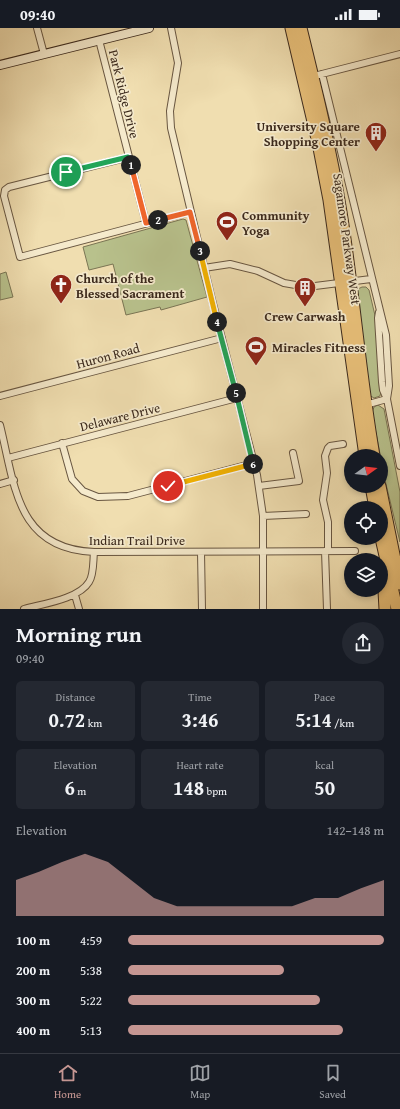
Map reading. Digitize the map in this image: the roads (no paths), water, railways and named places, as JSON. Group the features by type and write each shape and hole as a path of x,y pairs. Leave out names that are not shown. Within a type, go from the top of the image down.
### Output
{"highway":[{"name":"Sagamore Parkway West","path":"291,28 318,144 345,283 373,449"},
{"name":"Sagamore Parkway West","path":"301,28 318,75 339,205 345,283 364,449"},
{"path":"388,542 400,549"},
{"path":"385,545 385,609"},
{"path":"386,545 397,609"},
{"path":"387,545 400,584"}],"street":[{"path":"37,28 44,54"},
{"path":"99,40 108,34 131,28"},
{"path":"0,66 149,28"},
{"path":"171,28 178,63 170,111 171,128 190,212 259,486 263,516 263,609"},
{"name":"Park Ridge Drive","path":"99,40 146,223"},
{"path":"400,54 318,75 354,203 379,312 378,318 383,390 387,399 400,466"},
{"path":"128,157 9,187 5,190 4,196 20,257 190,212"},
{"path":"339,205 354,203"},
{"path":"204,268 230,264 258,272 284,283 314,287 371,279"},
{"name":"Huron Road","path":"0,396 222,338"},
{"name":"Delaware Drive","path":"8,458 237,398"},
{"path":"365,405 387,399"},
{"name":"Indian Trail Drive","path":"0,425 22,510 37,532 49,540 69,549 94,552 355,551"},
{"path":"62,443 72,479 83,491 98,497 128,496 254,463"},
{"path":"327,609 326,551 328,522 323,500 327,473 325,456 328,448 342,444"},
{"path":"259,486 299,481 293,453"},
{"path":"0,484 14,480"},
{"path":"263,516 306,514"},
{"path":"24,609 75,595 89,583 94,552"},
{"path":"201,552 202,609"},
{"path":"75,595 79,609"}],"place":[{"name":"University Square Shopping Center","path":"376,152"},
{"name":"Community Yoga","path":"227,242"},
{"name":"Church of the Blessed Sacrament","path":"61,304"},
{"name":"Crew Carwash","path":"305,308"},
{"name":"Miracles Fitness","path":"256,366"}]}
